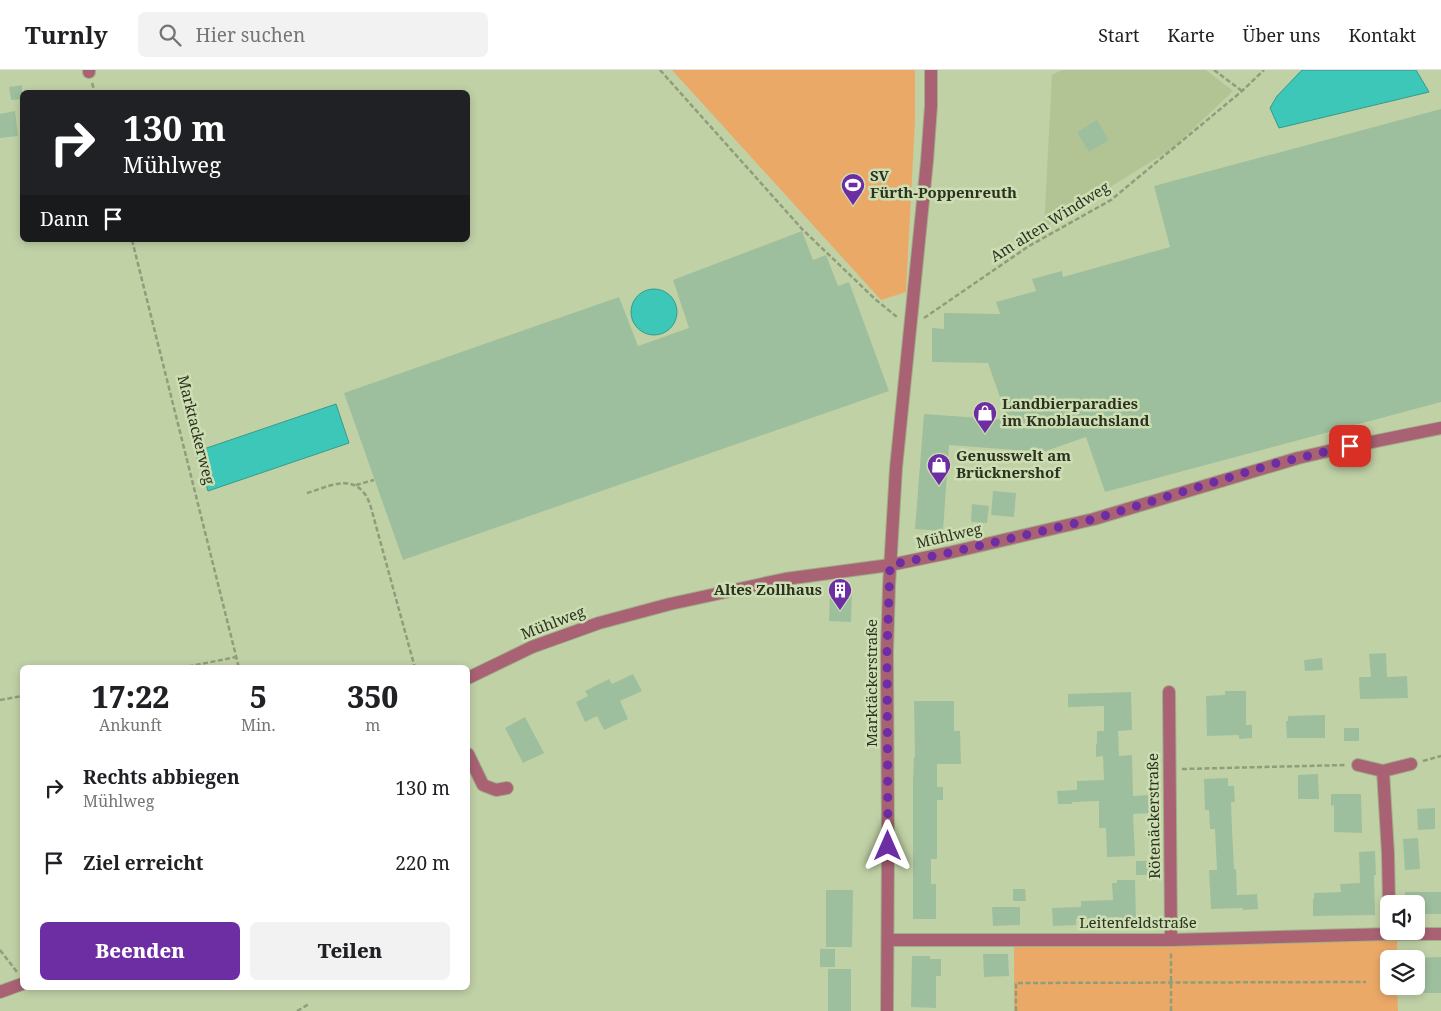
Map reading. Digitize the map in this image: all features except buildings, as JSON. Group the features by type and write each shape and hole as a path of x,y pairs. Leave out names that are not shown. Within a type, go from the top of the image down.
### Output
{"street":[{"name":"Marktäckerstraße","path":"887,1011 887,651 890,565 896,468 928,152 931,70"},
{"name":"Mühlweg","path":"470,677 532,648 599,623 644,611 785,579 890,565 948,553 1094,519 1298,458 1441,428"},
{"name":"Rötenäckerstraße","path":"1169,692 1171,940"},
{"path":"470,758 483,785 496,790 507,788"},
{"path":"1358,765 1383,771 1411,764"},
{"path":"1383,771 1389,895"},
{"name":"Leitenfeldstraße","path":"888,940 1171,940 1380,932"},
{"name":"Leitenfeldstraße","path":"1425,933 1441,934"},
{"path":"0,992 20,985"}],"path":[{"path":"660,70 802,229 875,299 910,327"},
{"path":"1214,70 1242,91"},
{"name":"Am alten Windweg","path":"910,327 1029,246 1110,200 1242,91 1264,70"},
{"name":"Marktackerweg","path":"133,242 238,665"},
{"path":"356,485 374,480"},
{"path":"307,493 345,482 356,485 364,492 370,504 414,665"},
{"path":"198,665 236,658"},
{"path":"0,700 20,696"},
{"path":"1411,764 1441,756"},
{"path":"1170,769 1358,765"},
{"path":"1170,1011 1171,940"},
{"path":"0,950 20,976"},
{"path":"1016,1011 1016,983 1366,982"},
{"path":"297,1011 309,1004"}],"shaded area":[{"name":"SV Fürth-Poppenreuth","path":"672,70 915,70 915,120 906,292 881,300"},
{"path":"1062,70 1206,70 1233,91 1173,148 1044,228 1052,75"},
{"path":"1397,940 1397,950 1380,950 1380,995 1397,995 1398,1011 1014,1011 1014,947"}],"water":[{"path":"1302,70 1416,70 1429,92 1279,128 1270,108 1277,96"},
{"path":"654,289 667,293 673,299 677,312 673,325 667,331 654,335 641,331 635,325 631,312 635,299 641,293"},
{"path":"336,404 349,443 208,491 195,452"}],"place":[{"name":"SV Fürth-Poppenreuth","path":"853,206"},
{"name":"Landbierparadies im Knoblauchsland","path":"985,434"},
{"name":"Genusswelt am Brücknershof","path":"939,486"},
{"name":"Altes Zollhaus","path":"840,611"}],"route":[{"path":"888,846 887,651 890,565 1094,519 1273,464 1350,446"}]}
